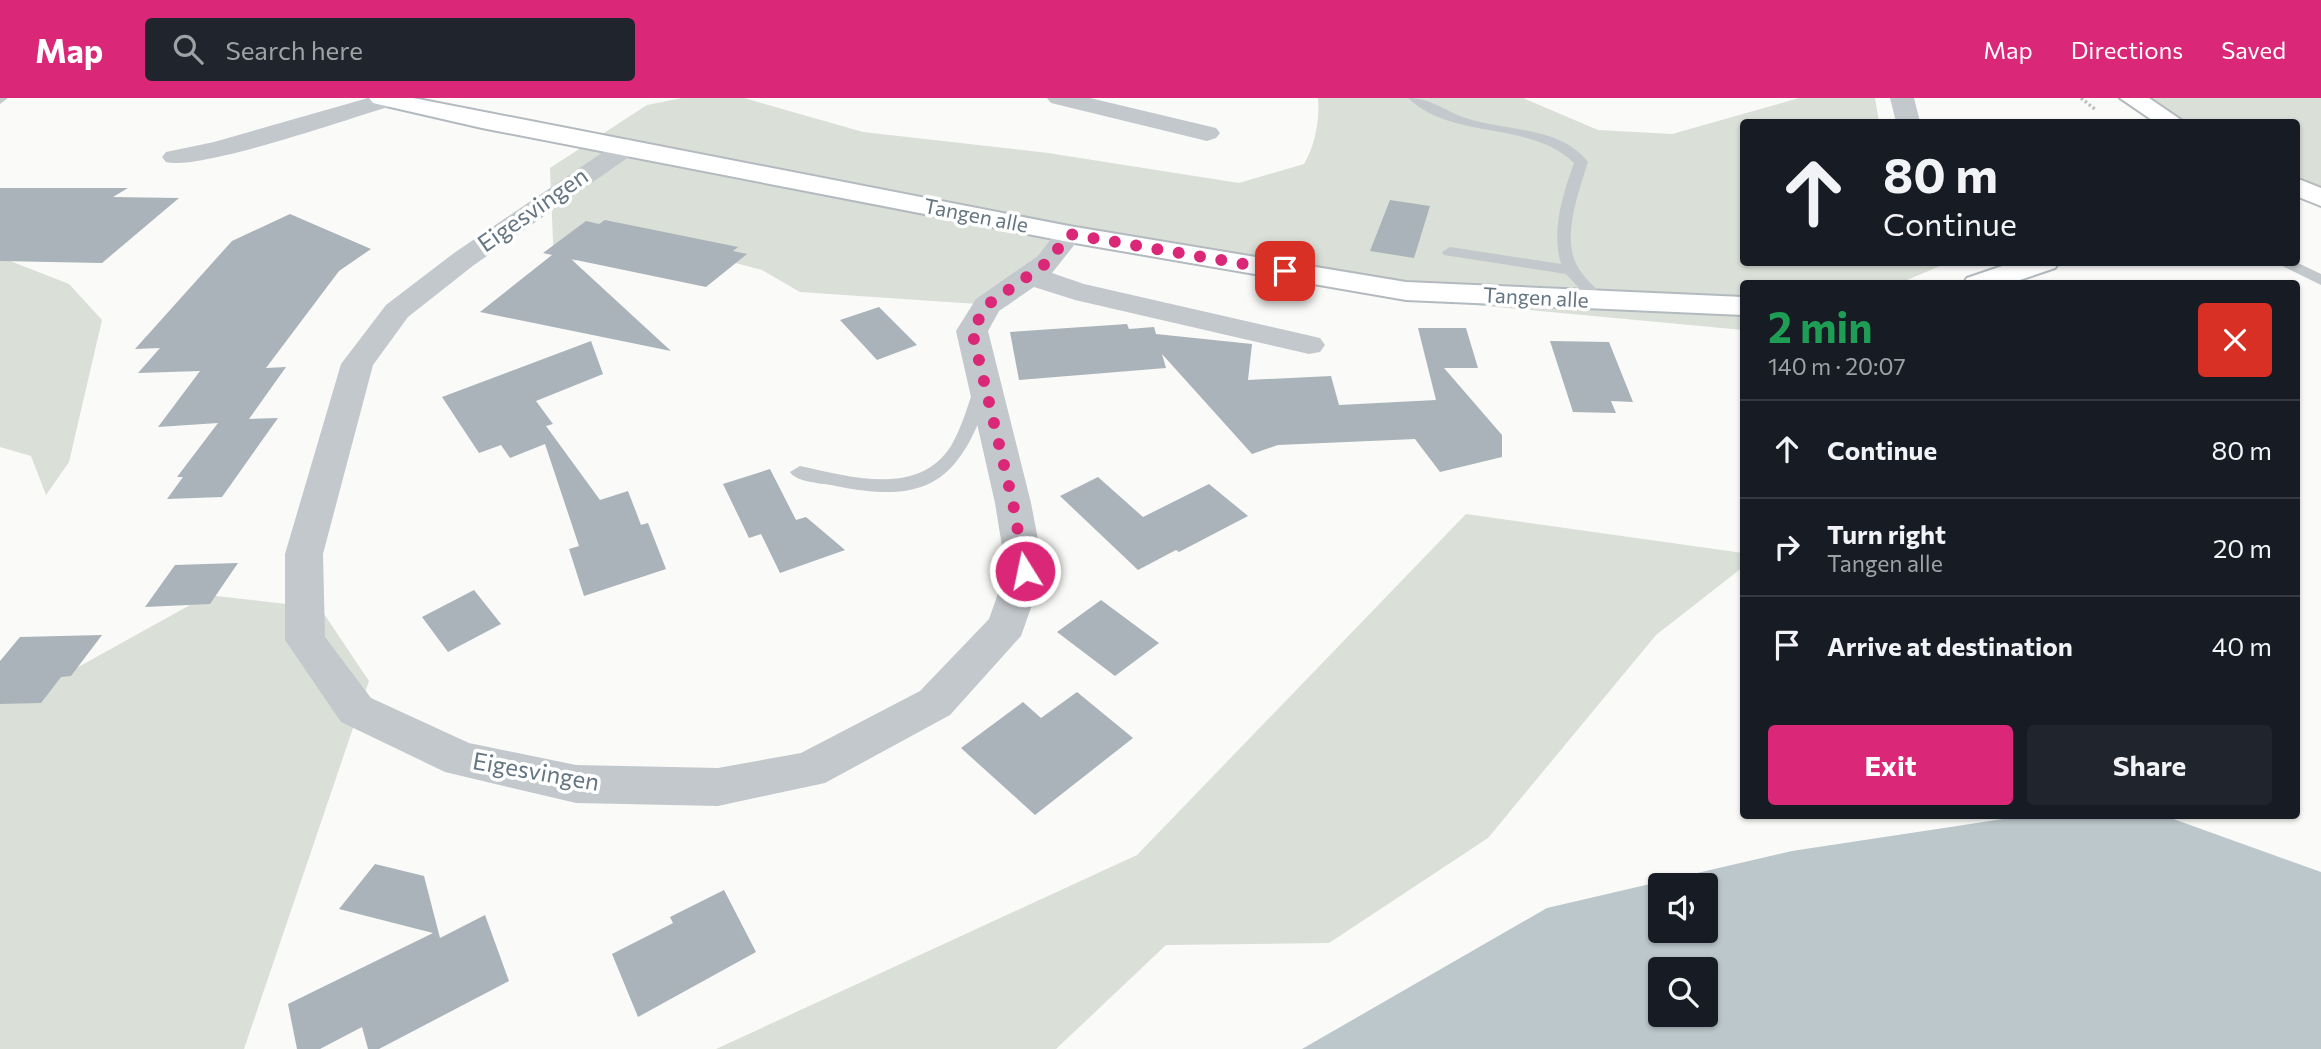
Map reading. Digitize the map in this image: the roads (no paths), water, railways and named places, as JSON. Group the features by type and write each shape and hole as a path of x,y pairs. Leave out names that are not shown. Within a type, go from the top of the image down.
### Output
{"main road":[{"path":"2132,98 2167,119"},
{"name":"Tangen alle","path":"384,99 1069,234 1406,291 1740,306"},
{"path":"2300,188 2321,198"},
{"path":"1989,280 2033,266"}],"street":[{"path":"1059,98 1137,106 1207,133"},
{"path":"1902,98 1907,119"},
{"path":"175,157 230,145 384,99"},
{"name":"Eigesvingen","path":"627,146 464,259 397,310 356,364 304,554 305,640 356,710 461,759 576,784 718,787 809,770 935,703 1007,626 1025,571 1013,503 972,331 987,305 1048,262 1069,234"},
{"path":"1031,276 1075,291 1309,345"}],"lane":[{"name":"Tangen alle","path":"1415,98 1461,121 1548,142 1576,155 1581,162 1568,210 1564,255 1571,270"},
{"path":"1450,252 1571,270 1600,301"},
{"path":"2291,266 2321,280"},
{"path":"800,472 880,488 912,484 937,470 955,454 984,385"}]}
